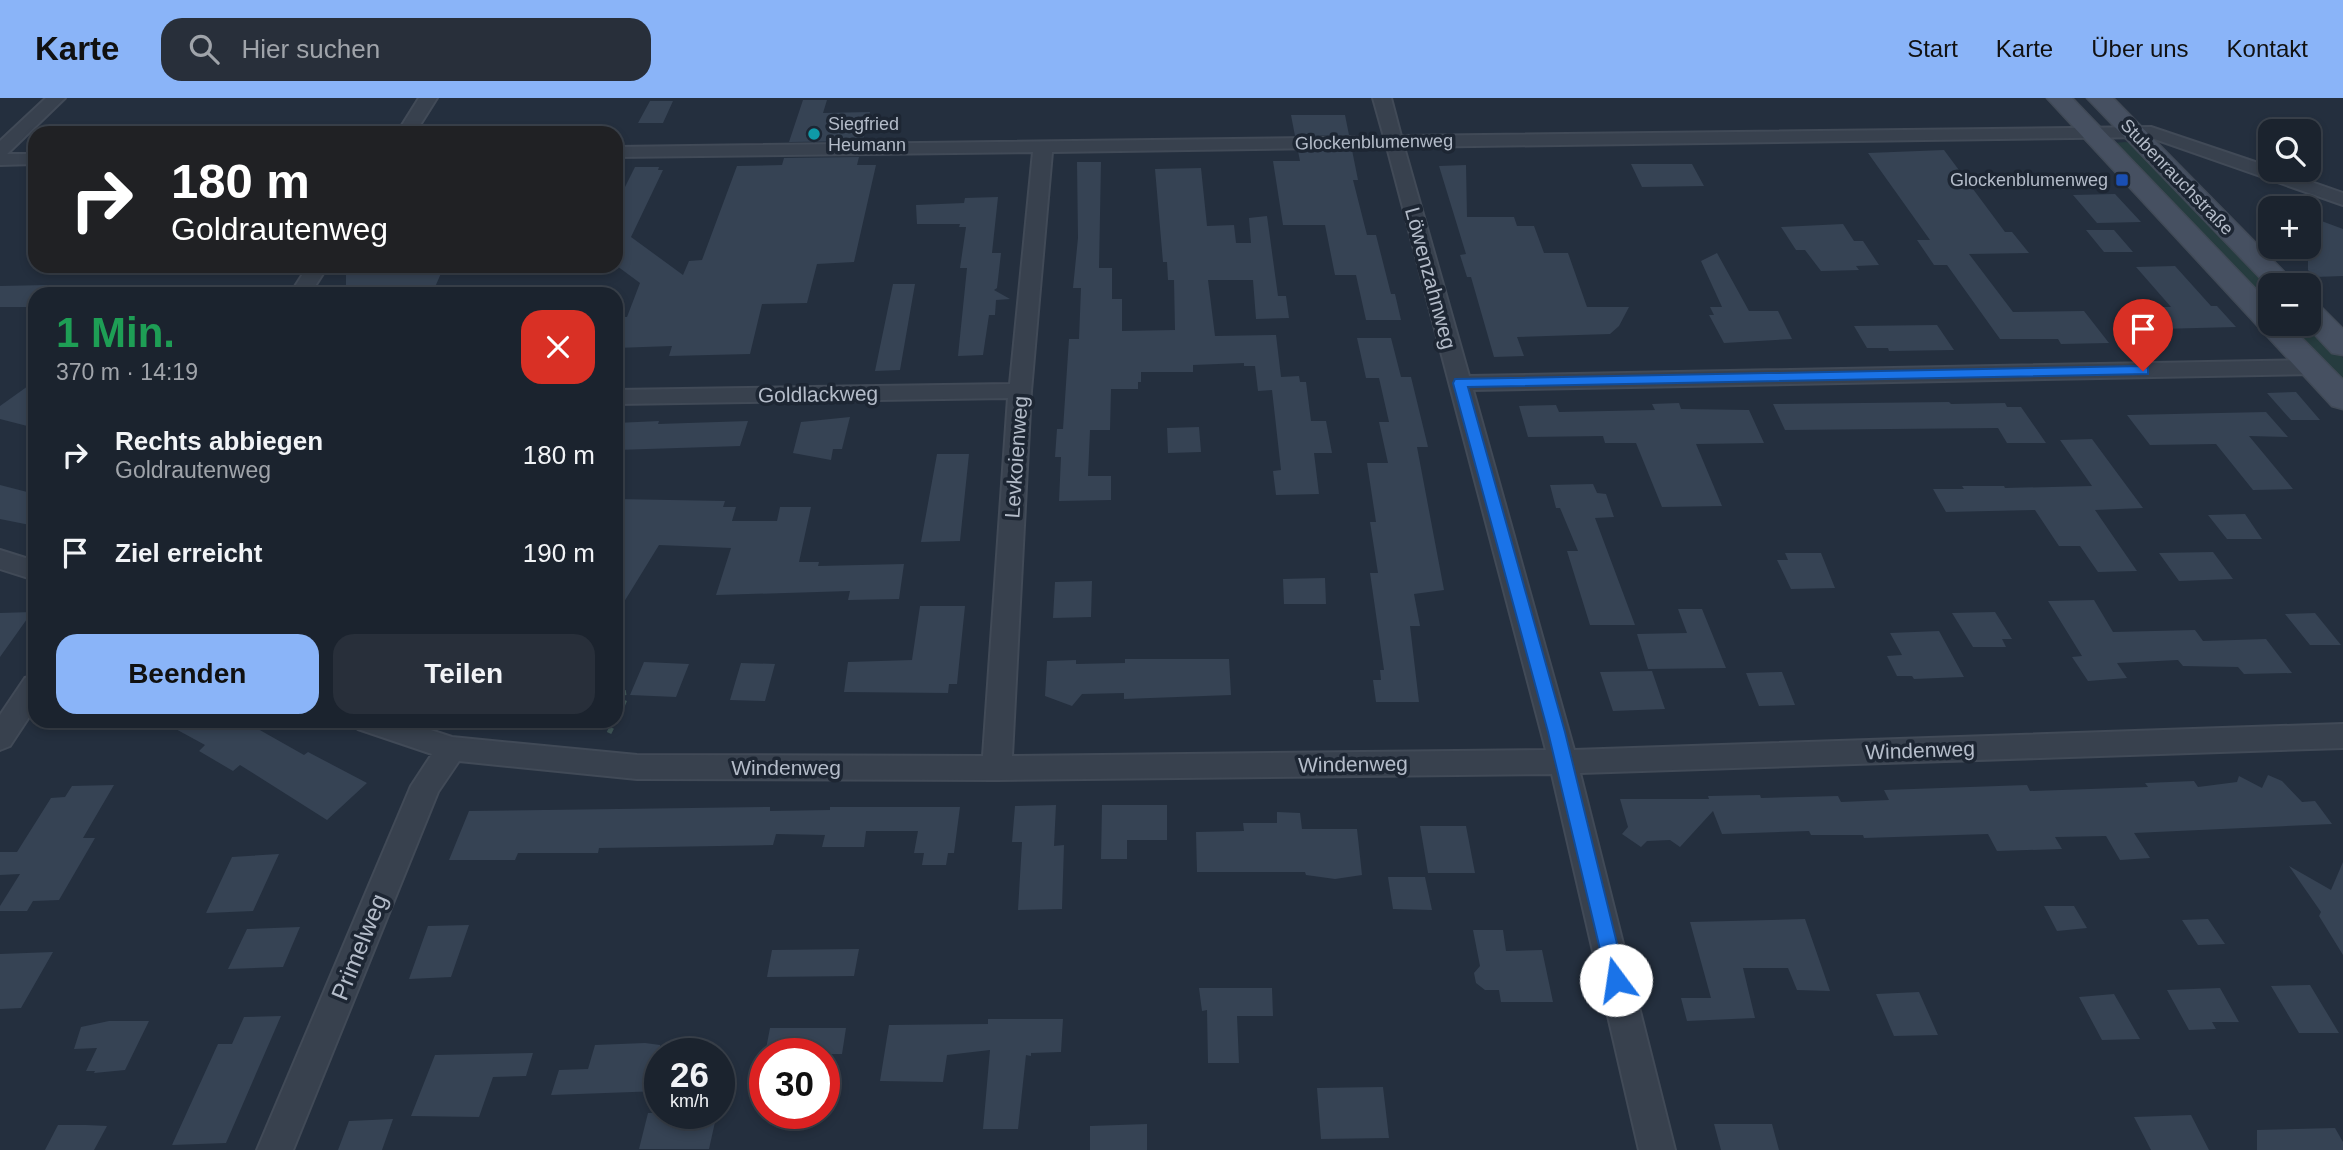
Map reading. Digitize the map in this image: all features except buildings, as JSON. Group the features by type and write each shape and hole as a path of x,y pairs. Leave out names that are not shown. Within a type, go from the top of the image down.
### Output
{"main road":[{"name":"Stubenrauchstraße","path":"2059,98 2120,135 2270,273"},
{"name":"Stubenrauchstraße","path":"2099,98 2120,135 2258,306"},
{"path":"2321,323 2343,346"},
{"name":"Stubenrauchstraße","path":"2284,336 2343,398"}],"street":[{"path":"0,151 56,98"},
{"path":"410,126 428,98"},
{"name":"Löwenzahnweg","path":"1382,98 1564,762 1657,1150"},
{"name":"Glockenblumenweg","path":"623,152 2120,135 2192,149 2343,199"},
{"name":"Levkoienweg","path":"997,768 1020,391 1042,147"},
{"path":"0,160 28,159"},
{"path":"1460,383 2314,367"},
{"name":"Goldlackweg","path":"623,397 1020,391"},
{"path":"0,559 28,568"},
{"path":"0,738 28,696"},
{"name":"Windenweg","path":"389,728 452,749 637,767 997,768 1564,762 2343,736"},
{"name":"Primelweg","path":"275,1150 426,786 452,749"}],"path":[{"path":"623,674 628,675"},
{"path":"609,733 611,728"}],"green space":[{"path":"2126,142 2135,145 2260,273 2258,273 2258,298 2112,143"},
{"path":"2293,336 2321,336 2343,358 2343,388"}],"place":[{"name":"Siegfried Heumann","path":"814,134"},
{"name":"Glockenblumenweg","path":"2122,180"}],"route":[{"path":"1616,980 1569,781 1460,383 2143,371"}]}
